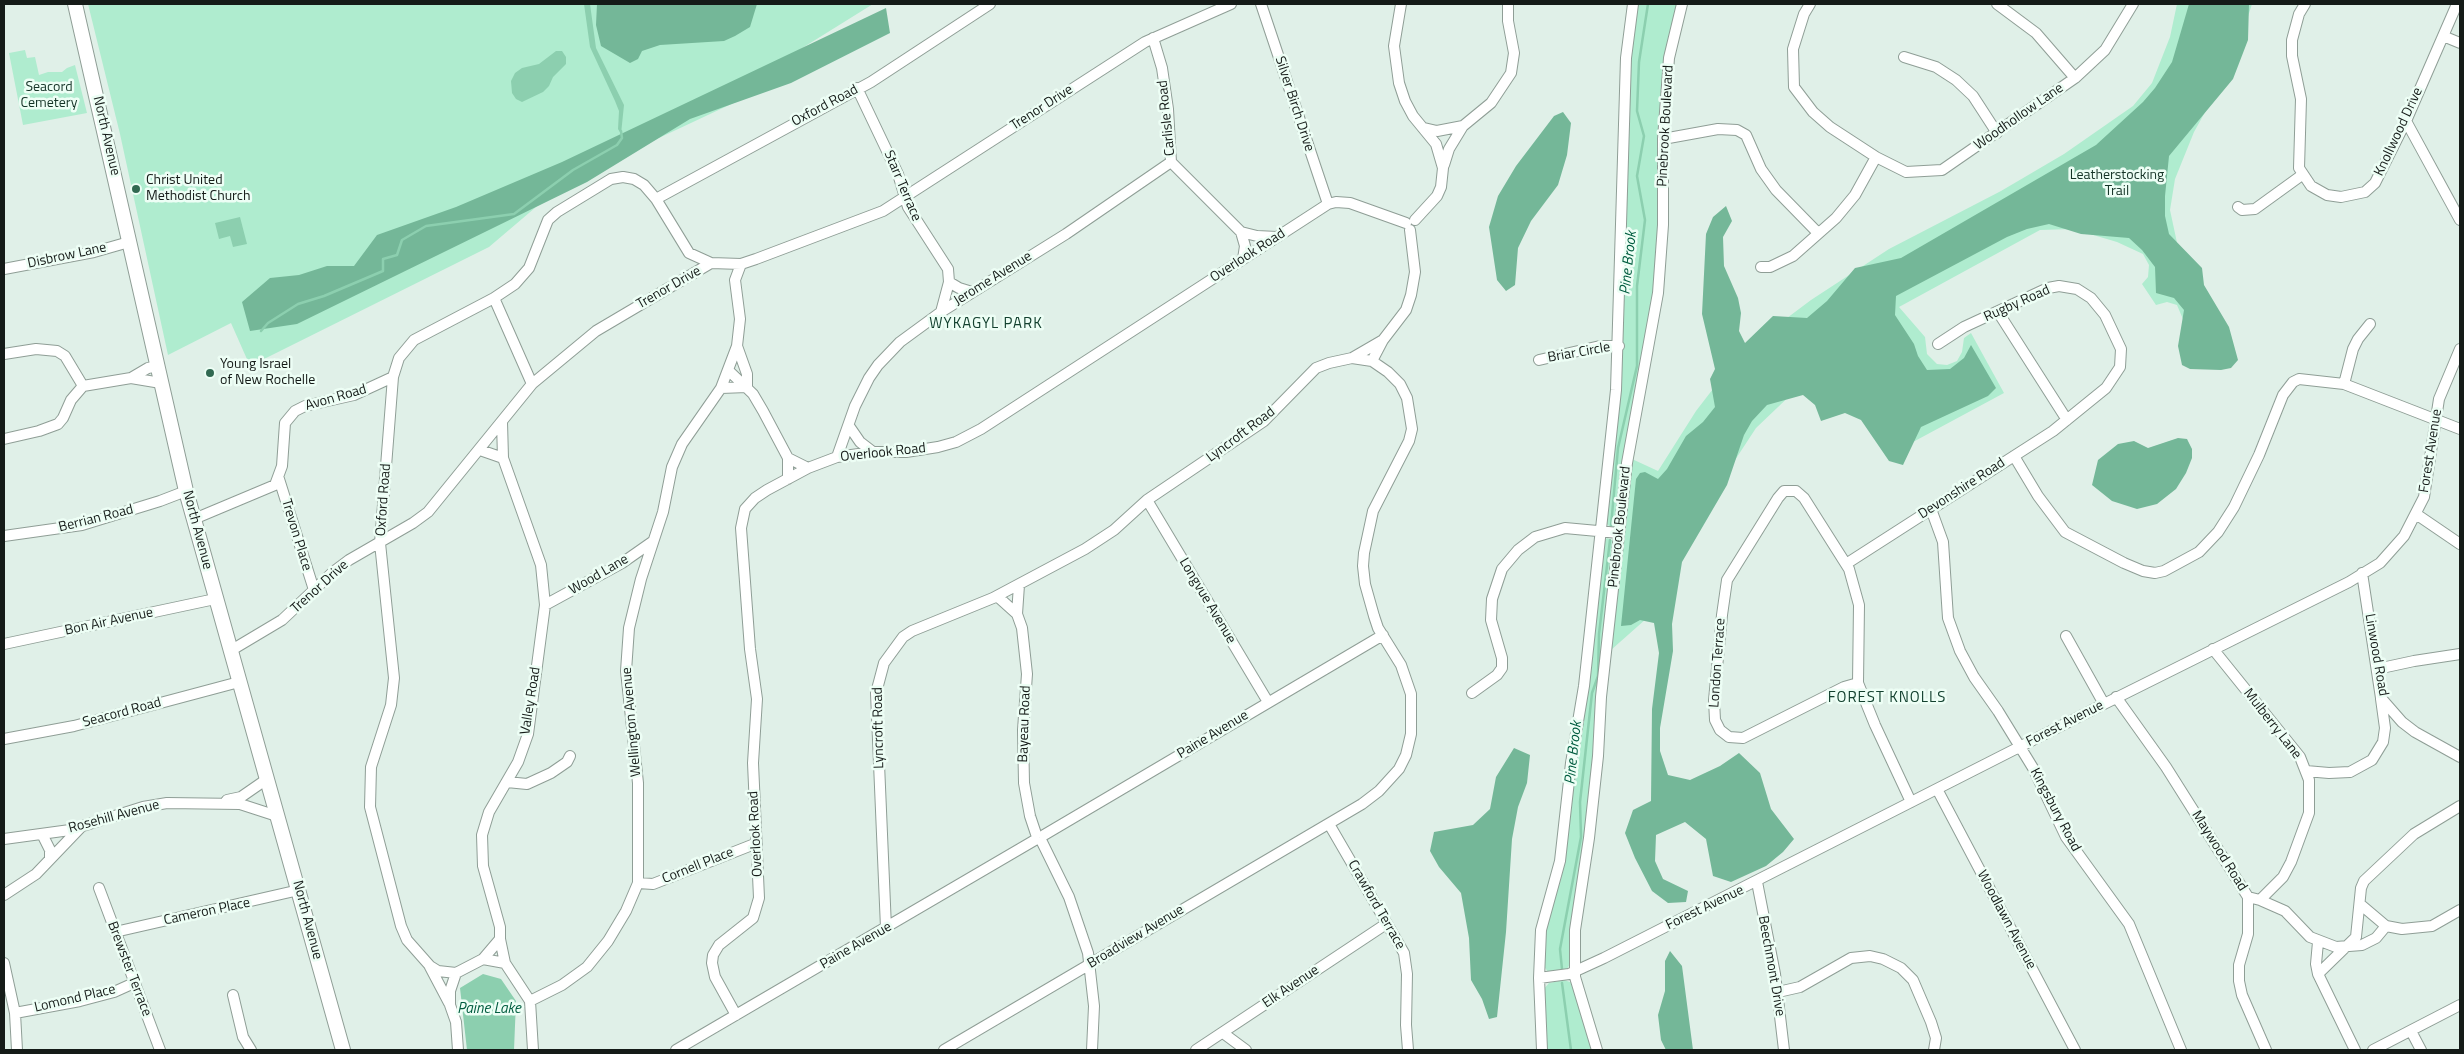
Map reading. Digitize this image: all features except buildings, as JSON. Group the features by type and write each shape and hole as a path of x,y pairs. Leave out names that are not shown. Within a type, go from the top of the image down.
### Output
{"main road":[{"name":"North Avenue","path":"75,4 186,491 343,1050"}],"street":[{"name":"Oxford Road","path":"656,198 871,82 990,4"},
{"name":"Trenor Drive","path":"230,651 282,620 350,560 413,523 428,512 532,384 596,331 711,263 724,265 741,264 883,211 1153,38 1231,4"},
{"name":"Silver Birch Drive","path":"1262,4 1328,204"},
{"path":"1401,4 1394,46 1405,102 1436,144 1443,168"},
{"path":"1329,824 1371,798 1385,786 1399,769 1409,746 1412,718 1409,686 1401,665 1374,616 1365,584 1364,553 1373,511 1409,441 1412,429 1409,403 1400,384 1372,361 1382,340 1406,310 1411,295 1415,272 1410,225 1437,196 1441,187 1443,168 1449,149 1463,126 1491,103 1511,74 1515,58 1508,20 1508,4"},
{"name":"Pinebrook Boulevard","path":"1542,1050 1539,978 1541,930 1560,861 1571,763 1583,692 1616,397 1626,58 1633,4"},
{"name":"Pinebrook Boulevard","path":"1597,1050 1574,973 1575,930 1590,829 1598,756 1602,684 1630,437 1649,348 1658,293 1663,225 1663,138 1669,58 1682,4"},
{"name":"Woodhollow Lane","path":"1810,4 1804,14 1793,49 1794,87 1813,112 1830,127 1876,157 1906,172 1935,172 1942,170 2074,78 2105,50 2133,4"},
{"path":"1997,4 2036,33 2074,78"},
{"path":"2238,207 2242,210 2255,209 2302,175 2299,168 2301,99 2292,56 2292,40 2299,14 2305,4"},
{"name":"Knollwood Drive","path":"2302,175 2311,186 2327,195 2341,197 2365,192 2379,177 2406,121 2457,4"},
{"path":"2443,36 2460,43"},
{"name":"Carlisle Road","path":"1153,38 1162,68 1168,109 1170,162 1241,232"},
{"path":"1904,57 1936,67 1956,80 1973,96 1997,133"},
{"name":"Starr Terrace","path":"857,88 898,174 905,197 918,224 948,269 949,282"},
{"path":"2406,121 2460,220"},
{"path":"1424,128 1437,131 1463,126"},
{"path":"1663,138 1718,129 1737,130 1746,135 1761,169 1776,190 1818,233"},
{"path":"1761,267 1770,267 1781,263 1845,209 1876,157"},
{"name":"Jerome Avenue","path":"837,457 855,406 878,365 900,342 941,312 1066,234 1170,162"},
{"name":"Oxford Road","path":"430,966 415,951 400,926 370,807 369,791 371,767 389,712 394,678 380,542 393,377 399,358 408,344 494,298 515,284 529,268 548,220 585,194 611,179 623,177 634,179 644,185 656,198 689,253 690,275"},
{"path":"1328,204 1350,203 1410,225"},
{"name":"Overlook Road","path":"736,1015 715,977 712,963 713,955 719,945 753,918 760,898 753,763 756,699 746,613 741,528 745,509 755,498 788,479 808,468 837,457 873,452 906,452 938,447 956,442 981,429 1328,204"},
{"path":"1241,232 1256,236 1277,237"},
{"path":"1241,232 1245,246 1243,259"},
{"name":"Disbrow Lane","path":"4,269 94,252 130,242"},
{"path":"689,253 711,263"},
{"name":"Wellington Avenue","path":"530,1001 562,985 592,961 608,941 626,910 638,883 638,783 627,693 626,652 634,602 663,512 672,467 682,444 721,388 730,371 737,346 740,320 735,280 741,264"},
{"name":"Wellington Avenue","path":"724,265 735,280"},
{"path":"941,312 949,282 959,288 972,292"},
{"name":"Rugby Road","path":"1938,344 1964,327 2048,288 2059,286 2077,289 2091,298 2105,315 2121,348 2120,367 2106,388 2067,420 2014,456"},
{"path":"494,298 532,384"},
{"path":"1998,312 2067,420"},
{"path":"2370,324 2353,349 2344,384 2460,429"},
{"path":"1352,358 1382,340"},
{"path":"737,346 747,374 747,387"},
{"name":"Briar Circle","path":"1540,360 1600,346 1619,346"},
{"path":"4,354 36,349 57,352 64,356 83,386"},
{"name":"Forest Avenue","path":"1539,978 1574,973 1757,882 2116,697 2362,574 2380,563 2394,550 2424,497 2430,468 2435,419 2446,381 2460,349"},
{"name":"Lyncroft Road","path":"886,928 876,706 879,676 884,663 903,637 912,631 997,596 1085,549 1114,530 1147,500 1264,421 1316,368 1352,358 1372,361"},
{"path":"131,378 148,368 156,366"},
{"path":"730,371 747,387 763,411 788,458 788,479"},
{"name":"Avon Road","path":"279,479 285,422 295,411 305,406 354,395 393,377"},
{"path":"4,439 39,431 58,424 63,418 71,400 83,386 131,378 161,383"},
{"name":"Devonshire Road","path":"1846,564 2014,456 2038,496 2065,532 2143,571 2164,571 2199,552 2218,532 2234,507 2256,462 2283,395 2293,382 2306,379 2344,384"},
{"path":"721,388 747,387"},
{"name":"Valley Road","path":"502,422 503,458 541,565 545,605 528,734 518,762 489,812 482,835 483,866 500,927 500,939 505,963 530,1001"},
{"path":"849,426 860,442 873,452"},
{"path":"480,450 503,458"},
{"path":"788,458 808,468"},
{"path":"194,519 271,488 279,479"},
{"name":"Trevon Place","path":"279,479 314,590"},
{"name":"London Terrace","path":"1846,564 1804,498 1796,491 1787,490 1778,498 1727,580 1714,700 1715,720 1720,730 1729,737 1743,738 1844,687 1858,683"},
{"name":"Berrian Road","path":"4,536 82,525 160,502 186,491"},
{"name":"Longvue Avenue","path":"1147,500 1268,702"},
{"name":"Kingsbury Road","path":"1931,509 1943,542 1948,618 1960,651 2033,768 2066,837 2129,924 2181,1050"},
{"path":"2416,514 2460,544"},
{"path":"1472,693 1497,675 1502,668 1502,658 1492,630 1490,610 1496,582 1512,557 1524,544 1550,531 1565,528 1619,533"},
{"name":"Wood Lane","path":"545,605 622,563 652,542"},
{"path":"1846,564 1857,592 1859,605 1858,683 1875,725 1911,802"},
{"name":"Linwood Road","path":"2362,574 2381,698 2402,722 2415,732 2460,757"},
{"name":"Bayeau Road","path":"1019,585 1017,614 1022,628 1027,674 1023,737 1024,783 1030,816 1039,838 1070,897 1090,964 1094,1006 1092,1050"},
{"path":"997,596 1017,614"},
{"name":"Bon Air Avenue","path":"4,644 215,599"},
{"name":"Paine Avenue","path":"676,1050 1383,635"},
{"path":"2066,636 2104,704"},
{"name":"Mulberry Lane","path":"2213,649 2300,757 2306,771 2309,787 2309,813 2292,862 2283,877 2260,900"},
{"path":"2377,669 2414,660 2442,658 2460,654"},
{"name":"Seacord Road","path":"4,739 74,726 239,682"},
{"name":"Maywood Road","path":"2116,697 2166,767 2248,897 2248,934 2239,965 2239,981 2242,994 2266,1050"},
{"path":"2306,771 2328,774 2350,772 2372,760 2383,742 2385,728 2381,698"},
{"path":"507,782 527,784 551,773 567,762 570,756"},
{"name":"Rosehill Avenue","path":"224,802 241,797 267,780"},
{"name":"Woodlawn Avenue","path":"1937,789 2075,1050"},
{"name":"Rosehill Avenue","path":"4,839 82,826 143,807 167,803 224,802 245,805 277,816"},
{"path":"2318,974 2350,944 2358,930 2364,881 2414,834 2460,806"},
{"name":"Crawford Terrace","path":"1329,824 1386,924 1397,939 1406,962 1408,1050"},
{"name":"Broadview Avenue","path":"944,1050 1329,824"},
{"path":"4,895 21,886 82,826"},
{"path":"42,834 50,850 50,859"},
{"name":"Cornell Place","path":"638,883 653,884 757,843"},
{"name":"Beechmont Drive","path":"1757,882 1778,992 1784,1050"},
{"name":"Brewster Terrace","path":"99,888 160,1050"},
{"name":"Cameron Place","path":"115,932 299,890"},
{"path":"2248,897 2285,911 2310,937 2318,942 2336,947 2350,944 2362,945 2376,938 2386,926"},
{"path":"2360,904 2386,926 2402,929 2432,926 2460,910"},
{"name":"Elk Avenue","path":"1196,1050 1386,924"},
{"path":"430,966 438,971 456,974 483,959 500,939"},
{"path":"2318,942 2316,964 2318,974 2355,1050"},
{"path":"1778,992 1800,987 1840,962 1852,958 1870,956 1883,959 1901,968 1913,980 1936,1038 1934,1050"},
{"path":"483,959 505,963"},
{"path":"4,963 15,1013 16,1050"},
{"path":"430,966 450,1005 456,1022 458,1050"},
{"path":"450,1005 450,991 456,974"},
{"name":"Lomond Place","path":"15,1013 80,1001 114,992 134,982"},
{"path":"233,995 243,1037 251,1050"},
{"path":"530,1001 533,1050"},
{"path":"2373,1050 2460,1005"},
{"path":"2411,1031 2421,1050"},
{"path":"1223,1033 1246,1050"}],"green space":[{"path":"88,4 873,4 783,60 774,84 644,145 536,207 489,247 250,366 231,323 168,355 120,134"},
{"path":"597,4 757,4 750,27 735,36 724,41 660,45 642,51 638,59 630,63 601,46 596,25"},
{"path":"1637,4 1679,4 1660,199 1656,282 1617,525 1611,528 1606,523 1622,360 1629,56"},
{"name":"Leatherstocking Trail","path":"2177,4 2252,4 2234,60 2194,132 2175,179 2170,210 2204,369 2177,305 2167,302 2156,305 2142,284 2148,277 2149,265 2143,254 2117,242 2073,229 2040,230 1899,307 1925,337 1927,354 1937,364 1947,365 1957,361 1962,352 1964,338 1971,333 2004,393 1900,449 1842,346 1756,428 1686,535 1655,611 1611,650 1632,459 1658,471 1696,411 1726,372 1759,339 1811,300 1889,249 2001,191 2064,154 2133,106 2152,83 2170,37"},
{"name":"Leatherstocking Trail","path":"2189,4 2249,4 2248,40 2233,79 2169,156 2165,196 2165,216 2169,234 2202,268 2204,285 2229,327 2238,360 2231,368 2221,370 2190,369 2182,365 2178,346 2184,310 2174,298 2156,293 2155,267 2142,250 2129,238 2081,234 2049,224 2027,229 2007,237 1896,296 1895,315 1914,344 1918,356 1927,370 1950,369 1964,358 1971,345 1996,388 1988,396 1921,427 1903,465 1889,461 1861,420 1845,413 1821,421 1815,405 1803,395 1767,405 1752,421 1744,435 1727,485 1682,562 1672,624 1673,651 1660,728 1660,751 1668,775 1690,780 1720,766 1739,753 1760,773 1771,809 1794,839 1783,852 1766,866 1731,882 1713,876 1706,839 1685,822 1656,835 1655,861 1663,879 1688,891 1686,902 1668,903 1652,891 1625,833 1633,810 1651,801 1652,709 1659,653 1654,623 1640,620 1631,625 1621,626 1636,479 1640,473 1645,472 1658,479 1667,469 1686,436 1703,422 1715,407 1710,379 1715,369 1702,314 1706,234 1713,217 1726,206 1732,221 1723,237 1724,266 1738,298 1741,313 1739,331 1745,343 1773,316 1807,318 1827,301 1855,268 1901,258 2096,145 2143,102 2155,88 2172,62"},
{"path":"886,8 890,33 791,83 690,119 587,182 297,324 250,331 242,302 270,278 299,275 327,266 354,266 377,235 456,207 562,162"},
{"name":"Seacord Cemetery","path":"25,50 27,58 35,57 39,75 48,72 62,72 75,65 87,113 23,125 9,53"},
{"path":"1563,112 1571,123 1567,155 1558,185 1531,221 1518,248 1515,285 1506,291 1497,280 1489,227 1498,196 1516,166 1554,116"},
{"path":"2178,438 2187,439 2192,449 2192,458 2186,473 2176,489 2157,504 2137,509 2112,501 2092,485 2098,460 2118,444 2134,441 2148,448"},
{"path":"1607,538 1614,541 1597,737 1570,964 1567,969 1548,972 1543,965 1544,928 1561,879 1604,541"},
{"path":"1514,748 1530,755 1527,783 1518,807 1512,839 1506,932 1497,1017 1489,1019 1482,999 1471,980 1469,938 1461,893 1439,867 1430,851 1434,832 1473,825 1490,809 1496,777"},
{"path":"1670,951 1682,966 1693,1050 1666,1050 1661,1040 1658,1015 1665,991 1665,961"},
{"path":"1564,980 1573,983 1594,1050 1547,1050 1543,990 1549,983"}],"water":[{"path":"584,4 590,4 596,48 624,105 621,134 618,129 619,111 590,47"},
{"path":"556,51 562,51 566,57 566,64 553,77 549,86 543,92 522,102 516,99 512,93 511,81 515,73 522,68 539,64"},
{"path":"240,217 247,244 233,247 230,236 219,239 215,223"},
{"name":"Paine Lake","path":"483,974 501,979 516,1001 514,1050 467,1050 460,988"}],"waterway":[{"name":"Pine Brook","path":"1611,526 1618,448 1637,366 1637,286 1645,220 1637,176 1644,136 1637,111 1639,62 1648,4"},
{"path":"261,331 268,323 298,304 324,296 383,271 383,259 397,255 402,240 426,226 514,214 573,170 617,145 622,138 621,131"},
{"name":"Pine Brook","path":"1562,969 1560,949 1581,837 1580,802 1592,693 1598,676 1599,634 1610,540"},
{"name":"Pine Brook","path":"1562,983 1571,1050"}],"place":[{"name":"Christ United Methodist Church","path":"136,189"},
{"name":"Young Israel of New Rochelle","path":"210,373"}],"district":[{"name":"WYKAGYL PARK","path":"986,324"},
{"name":"FOREST KNOLLS","path":"1887,698"}]}
